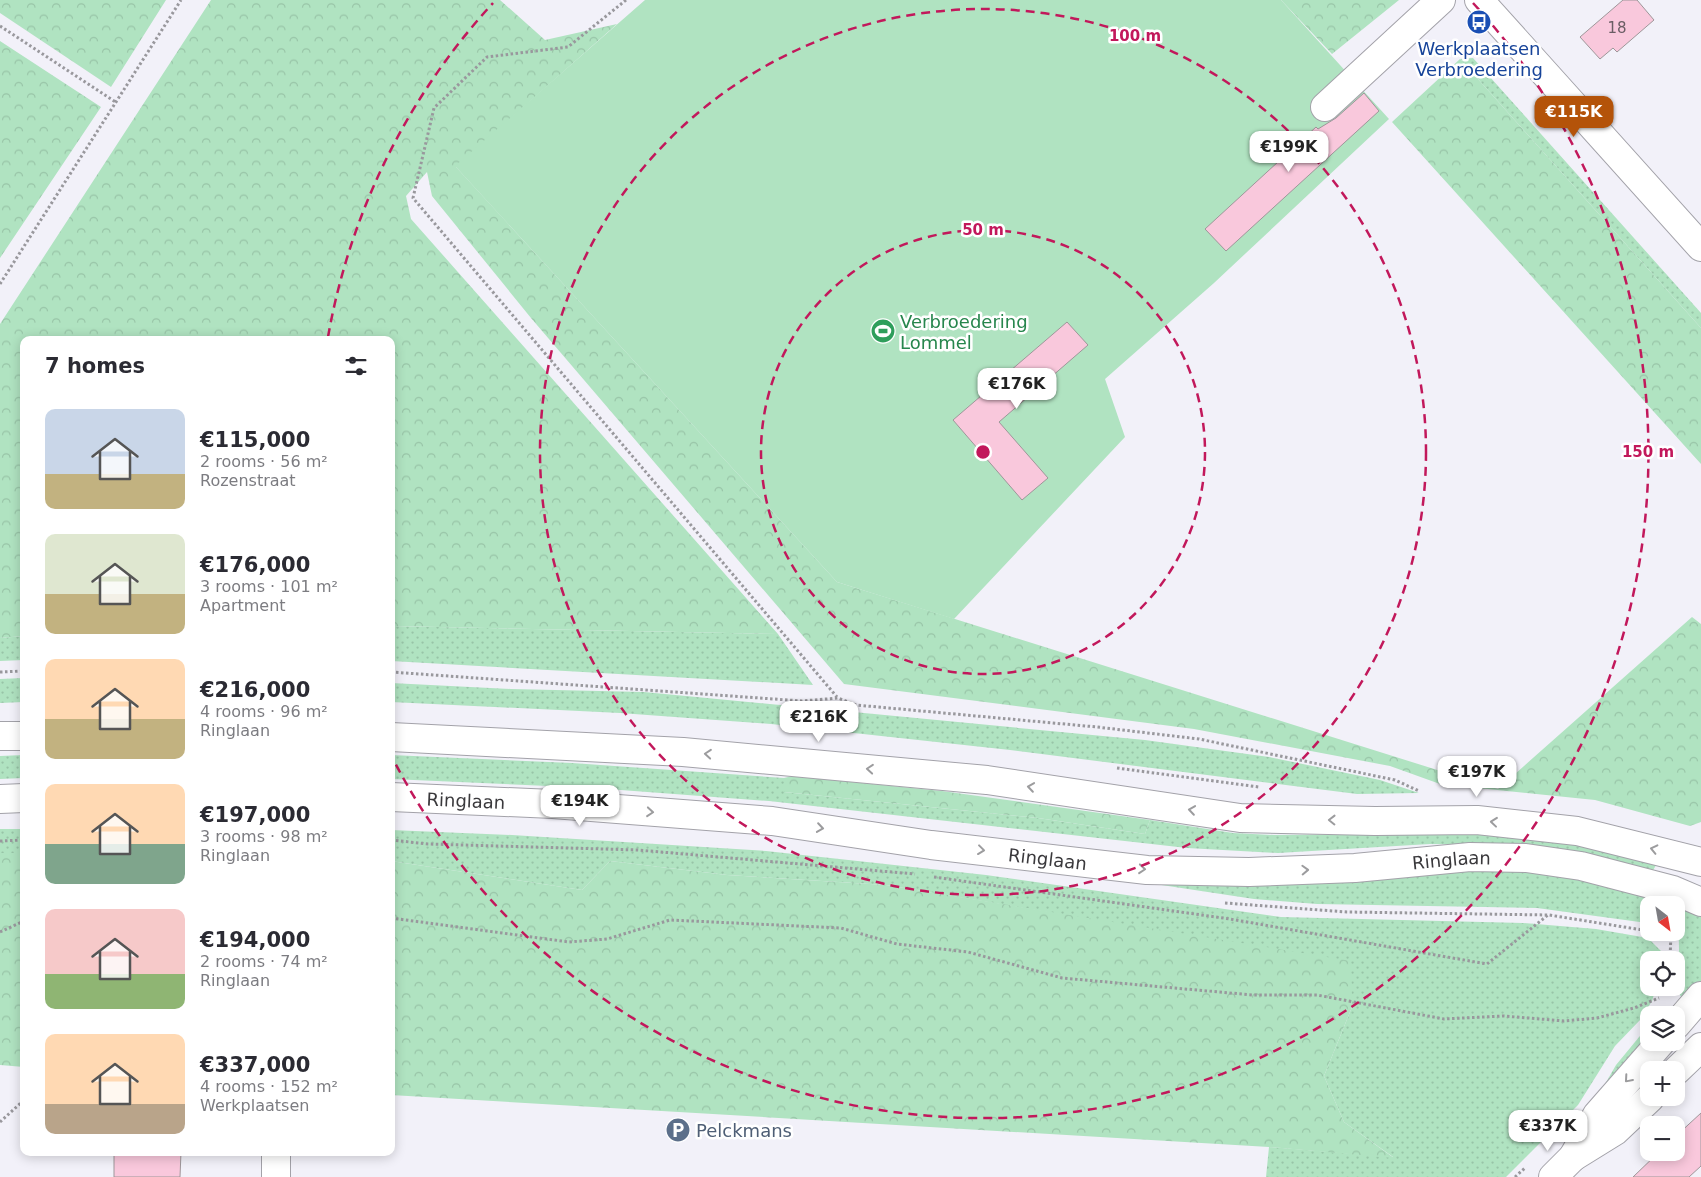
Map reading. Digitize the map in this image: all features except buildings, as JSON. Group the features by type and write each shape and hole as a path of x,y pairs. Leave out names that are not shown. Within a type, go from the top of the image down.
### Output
{"main road":[{"path":"1325,107 1441,0"},
{"path":"1479,0 1701,247"},
{"path":"0,736 20,736"},
{"path":"395,737 683,752 987,780 1240,818 1375,821 1477,820 1576,831 1701,862"},
{"name":"Ringlaan","path":"395,797 553,804 772,821 931,845 1147,870 1249,872 1355,868 1470,857 1526,858 1580,866 1608,873 1673,890 1701,902"},
{"path":"0,799 20,798"},
{"path":"1685,1015 1701,996"},
{"path":"1685,1063 1701,1047"},
{"path":"1573,1158 1597,1115 1653,1051"},
{"path":"1552,1177 1573,1158 1615,1131 1642,1106"},
{"path":"276,1156 276,1177"}],"path":[{"path":"0,284 181,0"},
{"path":"626,0 568,47 487,57 434,108 413,198 838,698"},
{"path":"0,26 117,103"},
{"path":"0,672 20,671"},
{"path":"395,672 802,701 838,698 856,705 1097,726 1199,739 1396,780 1422,792"},
{"path":"0,841 20,840"},
{"path":"395,840 428,844 638,850 918,874"},
{"path":"927,876 1230,919 1487,964 1549,915"},
{"path":"395,919 569,942 607,939 670,920 841,928 897,944 968,952 1062,978 1254,995 1317,995 1444,1019 1504,1016 1564,1021 1598,1018 1634,1008 1659,998"},
{"path":"0,932 20,923"},
{"path":"0,1122 20,1104"}],"green space":[{"path":"0,0 166,0 111,87 0,13"},
{"path":"211,0 500,0 545,40 617,24 456,167 837,582 1498,789 1692,617 1701,624 1701,822 1690,826 1595,800 1440,784 1390,766 1194,729 844,684 531,318 432,196 427,172 406,196 411,219 778,634 395,626 395,336 20,336 20,636 0,638 0,324"},
{"name":"Verbroedering Lommel","path":"645,0 1281,0 1389,119 1214,283 1105,379 1125,437 954,619 837,582 455,166"},
{"path":"1281,0 1399,0 1332,54"},
{"path":"0,41 101,107 0,258"},
{"path":"1473,58 1701,313 1701,328 1460,59"},
{"path":"1460,59 1701,328 1701,464 1392,122"},
{"path":"395,626 778,634 813,685 395,661"},
{"path":"20,636 20,660 0,661 0,638"},
{"path":"20,678 20,702 0,703 0,679"},
{"path":"395,683 511,689 644,692 1145,740 1269,757 1380,780 1419,793 1357,794 1010,750 771,724 620,713 395,702"},
{"path":"20,755 20,778 0,779 0,756"},
{"path":"395,755 572,763 784,778 784,792 1038,818 1145,834 1150,820 1233,833 1274,835 1510,833 1659,860 1652,872 1489,845 1430,844 1278,853 1187,848 769,801 594,788 395,779"},
{"path":"792,776 942,791 1150,820 1145,834 1038,818 784,792 784,778"},
{"path":"0,829 20,829 20,853 0,853"},
{"path":"395,830 512,835 766,851 986,875 1281,917 1523,923 1596,929 1640,937 1640,941 1651,941 1661,951 1640,951 1640,996 1654,996 1649,1006 1640,1006 1640,1020 1615,1046 1578,1105 1506,1177 1266,1177 1269,1147 1393,1157 1344,1122 1324,1076 1352,1007 1095,920 886,885 727,875 610,861 582,890 395,862"},
{"path":"0,853 20,853 20,1067 0,1065"},
{"path":"610,861 727,875 886,885 1351,961 1352,1007 1324,1076 1344,1122 1394,1158 1269,1147 395,1095 395,862 582,890"},
{"path":"1448,868 1545,871 1648,891 1647,896 1640,896 1640,922 1537,908 1317,904 1254,899 1069,871"},
{"path":"1685,907 1701,915 1701,982 1684,1001 1681,996 1685,996 1685,951 1679,950 1679,941 1685,941"},
{"path":"1640,1036 1640,1050 1593,1105 1616,1065"}],"place":[{"name":"Werkplaatsen Verbroedering","path":"1479,22"},
{"name":"Verbroedering Lommel","path":"883,331"},
{"name":"Pelckmans","path":"678,1130"}]}
